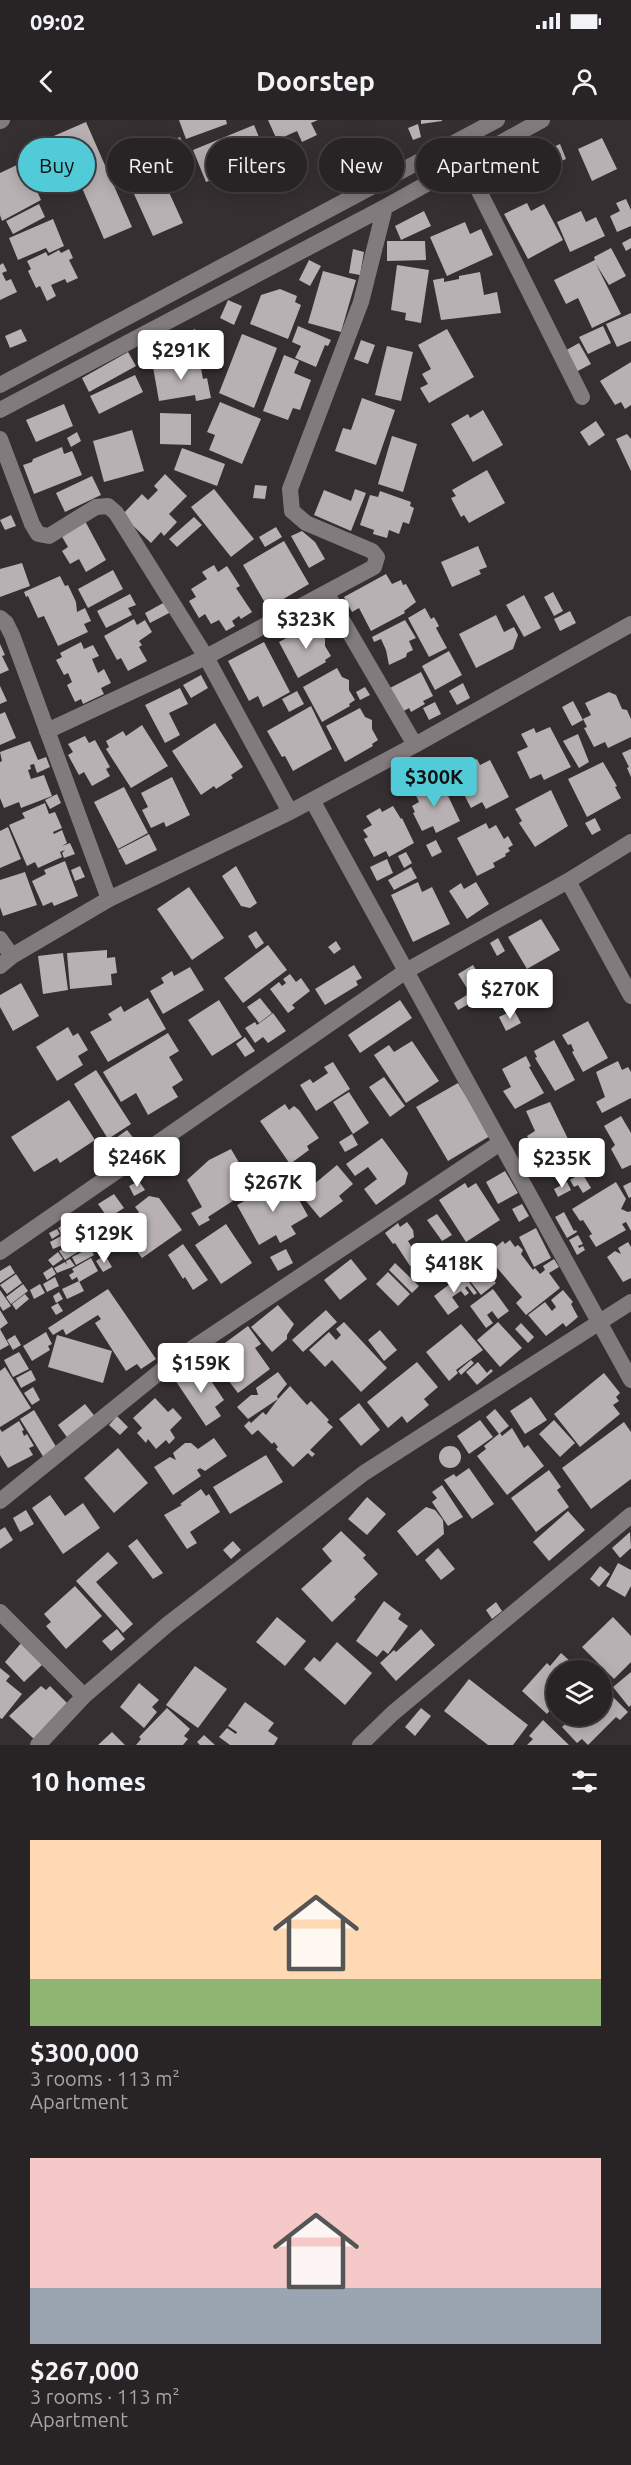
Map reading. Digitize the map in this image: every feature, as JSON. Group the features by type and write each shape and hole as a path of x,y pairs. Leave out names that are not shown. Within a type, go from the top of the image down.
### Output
{"street":[{"path":"0,385 497,120"},
{"path":"510,138 542,120"},
{"path":"0,410 416,190"},
{"path":"480,192 582,397"},
{"path":"47,731 206,657 374,567 377,557 365,546 306,523 292,511 290,489 361,302 385,207"},
{"path":"0,439 32,524 38,534 48,536 96,507 108,506 116,513 206,657 290,812"},
{"path":"327,594 416,745"},
{"path":"0,618 6,623 12,635 109,899"},
{"path":"0,939 6,961 109,899 290,812 416,745 631,624"},
{"path":"312,800 631,1380"},
{"path":"0,1252 406,971 568,881 631,842"},
{"path":"568,881 631,996"},
{"path":"0,1501 172,1362 501,1143"},
{"path":"38,1745 84,1696 168,1624 364,1473 631,1302"},
{"path":"360,1745 393,1713 631,1515"},
{"path":"0,1612 84,1696"}],"building":[{"path":"179,120 226,120 227,124 186,138"},
{"path":"268,120 318,120 311,123 317,135 307,140 300,138 297,131 276,138"},
{"path":"421,120 442,120 442,121 421,124"},
{"path":"86,122 93,138 49,138"},
{"path":"418,124 421,137 413,140 408,128"},
{"path":"254,125 259,138 222,138"},
{"path":"602,138 617,169 592,181 578,149"},
{"path":"95,143 107,170 107,192 117,192 132,227 104,239 84,192 95,192"},
{"path":"206,145 206,182 194,152 194,150"},
{"path":"561,146 566,159 561,161"},
{"path":"18,164 18,192 37,192 41,200 2,221 0,173"},
{"path":"133,192 169,192 183,223 153,236"},
{"path":"626,199 631,210 631,226 617,232 610,216 620,211 616,203"},
{"path":"527,203 531,211 544,204 563,240 528,259 504,214"},
{"path":"39,204 45,217 13,234 6,221"},
{"path":"424,211 431,226 401,240 395,226"},
{"path":"581,211 586,222 596,217 605,236 570,252 557,222"},
{"path":"53,219 64,246 49,253 46,248 18,260 9,238"},
{"path":"465,222 470,234 481,229 493,255 447,276 430,237"},
{"path":"631,238 631,248 626,251 622,243"},
{"path":"387,241 425,241 426,260 387,261"},
{"path":"611,248 626,276 609,285 596,264 621,314 592,328 578,298 566,304 554,280 595,260 594,257"},
{"path":"69,249 73,258 69,260 78,278 67,283 65,279 51,285 56,296 47,301 40,286 36,288 28,271 31,269 27,261 46,252 48,256 59,250 61,253"},
{"path":"353,249 364,252 360,275 349,273"},
{"path":"309,260 321,266 310,286 299,280"},
{"path":"3,263 7,271 2,273 6,281 11,279 17,292 0,300 0,265"},
{"path":"397,265 429,270 421,323 405,320 406,313 391,310"},
{"path":"323,271 356,280 341,332 308,323"},
{"path":"480,272 484,295 497,292 501,313 441,320 433,280 444,278 444,282"},
{"path":"280,289 297,296 295,302 301,305 288,339 250,324 261,295"},
{"path":"228,300 242,306 234,325 220,318"},
{"path":"631,313 631,341 617,347 606,324"},
{"path":"298,326 331,340 328,346 325,345 316,367 295,358 301,346 292,342"},
{"path":"603,326 611,343 588,354 579,337"},
{"path":"21,329 27,341 10,348 5,336"},
{"path":"195,329 201,344 145,368 138,353"},
{"path":"447,329 474,377 429,403 420,388 428,384 422,374 431,369 418,345"},
{"path":"242,334 277,348 254,408 219,393"},
{"path":"361,340 375,345 368,364 354,359"},
{"path":"579,343 591,364 574,373 563,352"},
{"path":"387,346 413,352 401,401 375,395"},
{"path":"128,352 136,366 89,392 82,378"},
{"path":"284,355 299,361 294,373 311,380 300,410 293,408 288,420 263,411"},
{"path":"199,358 203,379 207,378 211,398 196,401 195,395 159,401 153,367"},
{"path":"631,362 631,405 625,409 621,402 615,405 600,381"},
{"path":"135,375 143,392 99,414 90,396"},
{"path":"362,398 395,410 376,465 335,451 343,428 351,430"},
{"path":"220,402 261,419 242,464 209,450 215,435 207,432"},
{"path":"64,404 73,426 36,442 26,420"},
{"path":"483,410 503,445 473,462 451,424 468,414 470,418"},
{"path":"160,413 191,414 191,445 160,444"},
{"path":"596,421 605,435 589,446 580,432"},
{"path":"132,430 144,471 104,482 93,441"},
{"path":"77,432 81,441 71,447 67,438"},
{"path":"627,434 631,439 631,471 616,439"},
{"path":"392,436 417,444 403,492 378,484"},
{"path":"62,447 64,454 72,451 82,475 34,494 23,465"},
{"path":"182,448 225,464 217,486 174,470"},
{"path":"487,470 505,503 469,523 464,515 461,517 451,498 456,496 452,490"},
{"path":"165,474 187,496 169,514 177,522 164,536 161,532 151,543 122,515 142,494 148,500 158,490 154,486"},
{"path":"92,476 101,495 65,512 56,493"},
{"path":"255,485 267,486 265,499 253,498"},
{"path":"214,489 254,539 231,557 191,507"},
{"path":"355,489 366,493 351,531 314,515 324,490 351,501"},
{"path":"380,491 411,502 410,506 414,508 409,524 403,522 399,534 389,530 387,538 373,534 374,530 360,525 370,495 378,497"},
{"path":"11,515 16,526 5,530 0,520"},
{"path":"194,517 202,525 177,547 169,539"},
{"path":"85,521 106,560 86,572 79,559 70,564 62,551 68,547 61,535"},
{"path":"276,527 282,537 265,547 259,537"},
{"path":"302,531 315,542 325,559 309,568 291,536"},
{"path":"284,541 309,584 268,608 243,565"},
{"path":"478,546 487,567 479,570 481,574 452,587 441,562"},
{"path":"22,563 30,586 0,597 0,569"},
{"path":"214,565 218,572 227,566 240,586 236,588 252,612 241,619 239,616 232,621 235,626 226,631 219,620 211,624 205,614 199,618 189,601 196,597 191,589 207,579 202,572"},
{"path":"113,570 123,589 88,608 78,589"},
{"path":"386,574 392,584 401,580 403,585 406,584 416,602 404,611 405,613 371,631 359,608 352,612 344,597"},
{"path":"60,576 65,586 68,585 76,602 77,612 85,608 91,621 84,624 88,632 58,646 44,616 38,618 24,592"},
{"path":"553,592 563,611 554,616 544,597"},
{"path":"130,594 136,605 128,608 132,615 106,628 97,611"},
{"path":"524,595 541,628 524,637 506,605"},
{"path":"165,602 171,612 150,623 145,613"},
{"path":"425,608 431,619 434,617 439,626 436,628 447,648 429,657 408,618"},
{"path":"570,611 576,623 560,631 554,619"},
{"path":"496,615 504,632 514,627 518,635 513,649 476,668 459,634"},
{"path":"134,619 137,625 145,620 152,632 139,641 142,645 139,647 147,661 128,671 121,658 117,660 104,636"},
{"path":"405,620 416,638 409,641 413,650 407,653 406,657 389,665 381,639 374,642 372,637"},
{"path":"313,624 318,633 325,636 325,646 331,656 325,660 326,662 298,678 279,642"},
{"path":"81,642 84,649 93,645 99,656 92,659 98,673 104,669 111,683 101,688 104,694 83,704 81,699 75,702 67,685 72,682 68,673 64,675 56,660 62,657 60,653"},
{"path":"264,642 290,692 263,707 258,696 249,701 228,661"},
{"path":"0,644 5,655 2,656 9,670 0,674"},
{"path":"449,651 462,675 435,690 422,666"},
{"path":"337,668 342,677 349,680 349,690 355,700 349,704 350,706 322,722 303,687"},
{"path":"421,672 433,696 423,701 425,704 411,712 409,708 402,712 390,688"},
{"path":"201,675 208,688 191,698 183,685"},
{"path":"463,683 470,698 457,705 449,691"},
{"path":"0,686 7,701 0,704"},
{"path":"365,687 370,695 360,700 356,692"},
{"path":"180,688 188,704 169,713 180,735 165,743 145,705"},
{"path":"297,691 304,704 289,712 282,699"},
{"path":"609,692 616,695 622,709 627,710 631,719 631,737 608,748 605,742 594,747 584,728 587,727 583,719 591,715 585,703"},
{"path":"573,701 583,720 572,726 562,707"},
{"path":"435,702 441,714 429,720 423,708"},
{"path":"311,706 332,749 293,771 267,731"},
{"path":"360,708 365,717 372,720 372,729 378,740 372,744 373,746 345,762 326,726"},
{"path":"5,712 16,738 0,745 0,714"},
{"path":"215,723 243,767 231,775 233,778 216,789 214,786 201,795 172,751"},
{"path":"142,725 168,766 131,788 106,749 109,747 106,741 123,731 126,736"},
{"path":"550,727 571,767 544,780 541,774 530,779 517,752 528,747 521,734 534,728 536,733"},
{"path":"578,734 589,762 579,768 563,741"},
{"path":"85,736 89,743 95,740 110,767 106,769 110,776 92,786 84,772 79,775 68,755 73,752 68,744"},
{"path":"30,741 38,760 46,757 50,767 37,773 34,764 30,765 31,769 28,770 31,779 44,775 52,796 21,808 19,802 4,808 0,798 0,762 2,761 0,752"},
{"path":"631,749 631,777 622,753"},
{"path":"477,759 480,765 490,760 509,797 486,809 482,802 471,808 458,783 470,776 465,766"},
{"path":"603,762 621,798 587,817 568,779"},
{"path":"436,768 441,779 431,784 426,773"},
{"path":"172,777 190,815 166,827 164,822 151,828 142,810 148,807 141,793"},
{"path":"441,781 460,821 436,833 433,826 422,831 413,813 415,812 412,806 419,802 413,789 427,783 429,786"},
{"path":"124,787 148,833 118,849 94,802"},
{"path":"551,790 568,826 535,847 519,823 522,821 515,809"},
{"path":"57,794 61,803 50,809 45,800"},
{"path":"45,803 49,814 55,812 62,828 53,832 54,834 62,830 67,843 62,846 70,843 75,854 64,858 62,853 65,850 60,852 62,857 38,868 35,862 27,866 9,825 25,818 22,813"},
{"path":"393,806 402,818 414,843 389,857 386,851 374,857 364,839 368,837 363,830 372,825 366,816 380,808 382,812"},
{"path":"595,818 601,830 592,835 585,823"},
{"path":"486,823 489,829 496,825 504,839 508,836 513,845 508,848 510,851 505,854 506,856 493,863 495,867 477,876 457,838"},
{"path":"8,827 21,859 0,868 0,831"},
{"path":"149,834 157,850 126,865 118,850"},
{"path":"436,840 442,852 432,857 426,845"},
{"path":"406,852 412,863 404,868 398,856"},
{"path":"387,859 393,873 377,881 370,867"},
{"path":"65,861 78,896 54,906 52,902 43,906 32,881 46,874 44,870"},
{"path":"80,866 85,877 75,881 71,870"},
{"path":"236,866 257,903 250,908 241,906 222,876"},
{"path":"411,867 417,878 394,890 388,880"},
{"path":"25,872 37,905 3,916 0,907 0,880"},
{"path":"418,882 422,892 432,887 450,924 413,942 391,895"},
{"path":"476,882 489,904 467,919 449,891 461,883 464,889"},
{"path":"189,887 224,938 192,960 157,909"},
{"path":"541,919 560,950 527,969 508,937"},
{"path":"256,931 264,943 256,949 248,936"},
{"path":"498,938 505,951 497,956 490,943"},
{"path":"336,941 341,949 334,954 328,947"},
{"path":"268,945 287,970 243,1003 224,978"},
{"path":"107,950 107,958 115,957 117,973 111,974 112,985 70,989 67,953"},
{"path":"63,953 68,990 43,994 38,956"},
{"path":"354,965 362,978 356,981 358,985 325,1005 315,989"},
{"path":"473,965 492,997 477,1005 474,1001 458,1010 454,1003 470,993 458,974"},
{"path":"190,967 204,990 163,1014 150,991 164,983 161,978 172,971 174,976"},
{"path":"523,971 528,981 516,987 510,977"},
{"path":"290,974 296,982 301,978 310,991 292,1005 295,1008 288,1013 270,989 279,982 282,986 286,983 283,979"},
{"path":"21,983 39,1016 13,1031 0,1007 0,995"},
{"path":"148,998 166,1029 108,1062 90,1032 112,1020 108,1014 121,1006 124,1012"},
{"path":"260,998 272,1013 259,1023 247,1007"},
{"path":"219,1000 242,1037 212,1056 188,1020"},
{"path":"400,1000 412,1018 360,1053 348,1035"},
{"path":"514,1010 521,1023 506,1031 499,1017"},
{"path":"273,1013 286,1031 268,1043 263,1037 255,1043 245,1028 255,1022 257,1025"},
{"path":"588,1021 608,1058 583,1072 572,1052 574,1051 571,1044 568,1045 562,1035"},
{"path":"68,1027 73,1036 78,1033 88,1050 78,1056 83,1065 57,1081 36,1047"},
{"path":"168,1033 179,1051 169,1057 183,1080 172,1087 178,1097 148,1115 136,1093 121,1102 103,1072"},
{"path":"245,1037 255,1051 245,1057 236,1044"},
{"path":"554,1040 575,1080 555,1091 535,1058 537,1057 534,1051"},
{"path":"412,1041 439,1081 406,1103 374,1055 389,1045 394,1052"},
{"path":"526,1056 531,1066 529,1067 544,1093 515,1109 503,1091 511,1087 502,1069"},
{"path":"618,1061 622,1070 628,1067 631,1072 631,1098 602,1113 596,1102 605,1097 596,1072"},
{"path":"333,1062 350,1089 316,1111 300,1085 310,1079 313,1083 328,1073 324,1067"},
{"path":"96,1070 131,1124 108,1139 74,1084"},
{"path":"384,1077 405,1106 390,1117 369,1087"},
{"path":"458,1083 490,1136 448,1161 416,1107"},
{"path":"349,1092 369,1123 353,1134 333,1102"},
{"path":"69,1100 95,1140 60,1163 57,1158 34,1172 11,1137"},
{"path":"550,1102 569,1141 554,1148 550,1141 534,1150 527,1136 535,1131 526,1111"},
{"path":"285,1104 289,1110 294,1106 299,1110 319,1138 307,1146 309,1150 290,1164 260,1121"},
{"path":"621,1116 631,1133 631,1165 622,1169 611,1149 615,1145 604,1126"},
{"path":"127,1130 136,1141 118,1155 109,1143"},
{"path":"352,1134 358,1145 345,1152 339,1142"},
{"path":"382,1138 408,1173 405,1184 376,1205 364,1189 377,1179 368,1167 355,1176 346,1164"},
{"path":"231,1149 251,1183 240,1187 245,1193 208,1217 210,1220 199,1226 191,1213 202,1207 187,1180 209,1160"},
{"path":"562,1162 564,1167 554,1173 551,1167"},
{"path":"337,1165 353,1184 339,1196 343,1201 320,1218 301,1195"},
{"path":"505,1171 518,1193 498,1204 486,1182"},
{"path":"582,1173 591,1188 583,1193 578,1185 574,1187 570,1180"},
{"path":"287,1178 308,1216 291,1226 296,1234 280,1243 276,1235 259,1245 237,1205"},
{"path":"139,1181 145,1190 134,1196 129,1186"},
{"path":"567,1182 571,1190 558,1197 554,1189"},
{"path":"616,1182 626,1199 621,1209 631,1211 631,1231 626,1222 622,1224 626,1230 596,1247 589,1236 592,1234 572,1209"},
{"path":"631,1182 631,1197 629,1198 623,1186"},
{"path":"465,1183 468,1188 476,1183 500,1220 466,1242 439,1200"},
{"path":"114,1194 124,1208 108,1218 98,1204"},
{"path":"149,1196 159,1198 182,1230 142,1258 118,1226 139,1212 135,1207"},
{"path":"522,1204 529,1216 519,1222 512,1209"},
{"path":"564,1212 574,1231 577,1232 567,1238 555,1217"},
{"path":"437,1214 452,1235 442,1241 427,1220"},
{"path":"407,1222 413,1230 414,1237 408,1241 414,1251 421,1247 426,1256 410,1266 395,1243 393,1244 385,1233 398,1223 400,1227"},
{"path":"226,1224 252,1263 221,1284 195,1245"},
{"path":"63,1225 66,1231 72,1228 77,1238 67,1243 58,1228"},
{"path":"536,1228 551,1258 534,1267 519,1237"},
{"path":"57,1229 60,1234 52,1239 49,1233"},
{"path":"578,1235 583,1244 578,1246 579,1248 583,1246 585,1250 577,1255 569,1240"},
{"path":"61,1236 65,1244 53,1249 50,1242"},
{"path":"78,1238 84,1248 73,1255 67,1245"},
{"path":"510,1240 515,1247 518,1245 523,1250 521,1254 533,1270 535,1268 540,1274 545,1270 543,1266 554,1259 559,1267 549,1273 560,1288 526,1315 516,1303 522,1297 486,1255 503,1241 505,1244"},
{"path":"628,1242 631,1247 631,1278 623,1282 607,1257 615,1251 621,1254 618,1248"},
{"path":"183,1244 208,1280 193,1290 168,1255"},
{"path":"67,1246 73,1255 65,1260 59,1251"},
{"path":"90,1248 94,1255 76,1265 72,1257"},
{"path":"286,1249 293,1263 278,1271 270,1257"},
{"path":"58,1252 63,1259 53,1266 48,1260"},
{"path":"105,1255 112,1267 103,1272 96,1261"},
{"path":"91,1258 98,1271 79,1282 77,1277 72,1280 69,1275 74,1272 72,1269"},
{"path":"70,1259 75,1266 57,1273 54,1268 65,1262 67,1265 66,1261"},
{"path":"351,1259 367,1279 340,1300 324,1280"},
{"path":"478,1259 496,1283 481,1295 462,1271"},
{"path":"395,1263 419,1286 412,1293 389,1270"},
{"path":"10,1265 15,1273 0,1283 0,1271"},
{"path":"52,1267 56,1274 47,1280 43,1273"},
{"path":"388,1272 410,1294 398,1306 376,1284"},
{"path":"16,1274 22,1283 7,1294 0,1285"},
{"path":"463,1274 477,1293 474,1295 467,1286 465,1288 469,1293 465,1296 461,1291 452,1297 459,1307 448,1315 434,1296"},
{"path":"55,1277 59,1286 47,1292 43,1284"},
{"path":"79,1281 84,1291 67,1299 62,1289"},
{"path":"23,1284 28,1291 11,1304 6,1297"},
{"path":"40,1284 45,1293 34,1299 30,1290"},
{"path":"108,1289 156,1359 141,1369 137,1364 126,1371 95,1323 101,1319 98,1315 66,1335 63,1329 53,1335 48,1328"},
{"path":"493,1289 509,1311 498,1319 492,1311 487,1315 493,1323 486,1328 470,1306"},
{"path":"0,1290 11,1306 3,1311 0,1306"},
{"path":"563,1290 573,1302 571,1304 578,1317 566,1327 563,1323 546,1336 528,1315 545,1302 552,1311 556,1307 551,1300"},
{"path":"59,1292 63,1299 56,1303 53,1296"},
{"path":"25,1294 29,1299 16,1310 12,1304"},
{"path":"58,1303 63,1311 56,1315 51,1307"},
{"path":"278,1305 294,1324 287,1339 272,1352 251,1327"},
{"path":"0,1310 8,1323 0,1329"},
{"path":"326,1310 337,1322 303,1352 292,1340"},
{"path":"344,1322 387,1368 361,1392 332,1360 325,1367 309,1350 329,1332 336,1340 341,1335 336,1329"},
{"path":"498,1322 522,1348 500,1367 477,1340"},
{"path":"521,1323 534,1337 528,1343 515,1329"},
{"path":"461,1324 483,1350 456,1370 458,1373 449,1381 426,1352"},
{"path":"248,1326 261,1344 255,1348 270,1369 238,1393 228,1380 236,1375 231,1369 225,1374 210,1354"},
{"path":"0,1329 9,1345 0,1350"},
{"path":"380,1330 397,1350 384,1361 368,1340"},
{"path":"46,1332 52,1344 48,1346 50,1350 32,1361 23,1346"},
{"path":"15,1335 21,1345 13,1350 7,1340"},
{"path":"57,1335 112,1351 103,1383 48,1367"},
{"path":"19,1352 29,1369 13,1377 4,1360"},
{"path":"471,1360 474,1363 461,1375 458,1371"},
{"path":"417,1362 438,1387 424,1399 429,1405 407,1423 402,1416 388,1428 367,1402"},
{"path":"478,1362 487,1373 491,1369 493,1371 477,1385 466,1372"},
{"path":"199,1363 224,1400 215,1407 221,1416 206,1426 175,1380"},
{"path":"5,1367 31,1408 0,1427 0,1371"},
{"path":"31,1370 36,1380 21,1388 16,1378"},
{"path":"278,1372 287,1384 277,1396 278,1399 248,1419 237,1407 251,1395 258,1395 256,1388"},
{"path":"604,1373 620,1393 616,1397 619,1401 613,1405 620,1414 580,1447 554,1414"},
{"path":"290,1386 307,1405 311,1401 333,1427 310,1450 315,1454 312,1457 308,1453 293,1467 276,1449 278,1447 274,1442 272,1444 258,1430 252,1435 244,1426 263,1412 266,1415"},
{"path":"33,1387 40,1400 32,1405 24,1393"},
{"path":"531,1397 547,1420 525,1434 510,1411"},
{"path":"155,1398 168,1412 173,1408 182,1418 170,1430 175,1438 169,1444 166,1440 156,1449 148,1439 146,1443 137,1433 142,1428 133,1418"},
{"path":"359,1403 380,1430 361,1446 339,1419"},
{"path":"85,1404 97,1419 69,1440 58,1425"},
{"path":"495,1409 509,1426 499,1434 486,1417"},
{"path":"34,1410 58,1450 44,1458 20,1419"},
{"path":"117,1416 128,1427 120,1435 109,1425"},
{"path":"480,1420 493,1437 469,1454 457,1436"},
{"path":"554,1420 575,1443 560,1457 539,1434"},
{"path":"19,1421 24,1430 22,1431 24,1436 27,1434 34,1446 29,1448 33,1455 8,1468 0,1455 0,1429 2,1432"},
{"path":"624,1422 631,1432 631,1479 591,1509 562,1468"},
{"path":"512,1428 524,1448 528,1445 544,1466 507,1495 477,1456 486,1449 484,1446 500,1433 502,1436"},
{"path":"214,1438 227,1456 205,1471 200,1468 197,1470 201,1476 173,1495 154,1467 170,1457 176,1460 173,1453 185,1443 191,1443 198,1449"},
{"path":"450,1446 458,1449 461,1457 458,1465 450,1468 442,1465 439,1457 442,1449"},
{"path":"118,1448 148,1483 114,1513 84,1478"},
{"path":"266,1455 283,1482 230,1514 213,1487"},
{"path":"469,1468 494,1504 472,1519 444,1480 454,1474 456,1477"},
{"path":"549,1470 561,1487 557,1490 569,1507 536,1532 511,1498"},
{"path":"442,1485 463,1517 448,1526 432,1502 437,1498 432,1492"},
{"path":"201,1489 206,1496 209,1494 220,1512 190,1532 197,1543 187,1549 164,1515 182,1505 180,1504"},
{"path":"50,1495 65,1516 83,1503 100,1528 63,1554 32,1508"},
{"path":"367,1497 386,1514 367,1535 348,1519"},
{"path":"426,1507 435,1510 443,1520 444,1534 417,1556 397,1531"},
{"path":"26,1510 34,1524 20,1532 13,1518"},
{"path":"568,1511 585,1530 549,1561 533,1542"},
{"path":"5,1527 13,1540 0,1549 0,1530"},
{"path":"341,1531 366,1555 363,1558 378,1574 332,1622 301,1589 332,1561 322,1549"},
{"path":"630,1532 631,1548 620,1558 612,1548"},
{"path":"137,1539 163,1573 153,1579 128,1546"},
{"path":"233,1541 241,1550 231,1559 223,1550"},
{"path":"438,1548 455,1569 441,1580 425,1560"},
{"path":"108,1552 118,1563 96,1582 133,1624 123,1633 76,1581"},
{"path":"618,1563 631,1570 631,1586 625,1597 606,1586"},
{"path":"600,1566 610,1574 599,1587 590,1579"},
{"path":"75,1586 102,1616 66,1649 46,1626 51,1622 44,1614"},
{"path":"384,1601 401,1614 398,1619 408,1626 388,1654 383,1650 377,1657 356,1641"},
{"path":"496,1602 502,1611 492,1619 486,1610"},
{"path":"277,1617 306,1641 285,1666 256,1642"},
{"path":"613,1617 631,1636 631,1662 614,1679 612,1660 595,1660 582,1647"},
{"path":"117,1629 125,1639 111,1651 102,1641"},
{"path":"421,1629 435,1645 396,1681 380,1663"},
{"path":"22,1642 43,1664 24,1682 5,1662"},
{"path":"337,1642 372,1673 345,1705 304,1669 314,1657 320,1662"},
{"path":"561,1653 569,1660 555,1660"},
{"path":"546,1664 546,1713 522,1691"},
{"path":"195,1666 227,1689 198,1728 166,1705"},
{"path":"0,1668 10,1676 6,1681 22,1694 2,1719 0,1718"},
{"path":"631,1672 631,1705 629,1707 613,1687"},
{"path":"469,1679 528,1725 513,1745 488,1745 444,1711"},
{"path":"139,1683 159,1700 152,1707 157,1712 144,1728 120,1707"},
{"path":"41,1686 46,1690 50,1686 67,1703 34,1739 9,1716"},
{"path":"612,1696 628,1712 620,1720 616,1717 612,1721"},
{"path":"245,1702 274,1723 268,1731 278,1738 274,1745 230,1745 219,1737 227,1728 236,1734 237,1732 228,1726"},
{"path":"167,1708 190,1729 184,1736 188,1739 183,1745 136,1745 141,1739 139,1737"},
{"path":"421,1708 431,1716 415,1736 405,1727"},
{"path":"543,1720 546,1726 549,1726 569,1745 527,1745 533,1739 529,1736"},
{"path":"607,1726 588,1745 582,1739 577,1743 562,1727"},
{"path":"112,1732 125,1745 98,1745"},
{"path":"204,1735 215,1745 200,1745 197,1742"}]}
